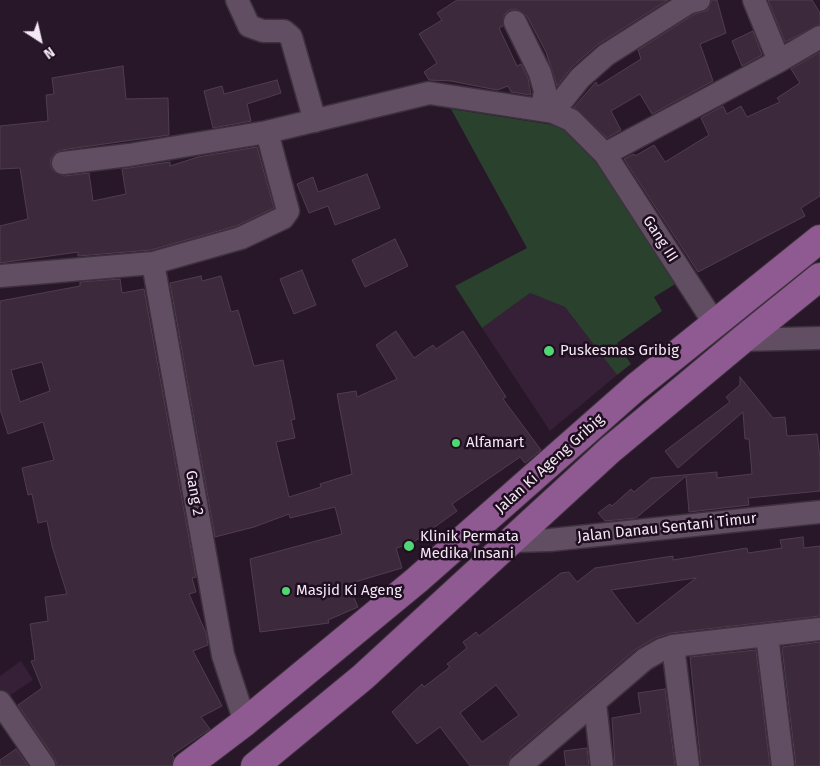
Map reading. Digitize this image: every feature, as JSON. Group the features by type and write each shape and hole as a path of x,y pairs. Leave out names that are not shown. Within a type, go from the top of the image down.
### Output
{"main road":[{"name":"Jalan Ki Ageng Gribig","path":"187,766 245,722 417,580 526,487 616,404 820,239"},
{"name":"Jalan Ki Ageng Gribig","path":"255,766 363,677 514,541 610,450 820,277"}],"street":[{"path":"237,0 249,26 262,31 284,31 291,37 315,121"},
{"path":"548,111 580,78 606,55 688,3 699,0"},
{"path":"754,0 779,61"},
{"path":"515,22 540,73 548,111"},
{"path":"605,154 820,37"},
{"path":"63,163 129,155 267,132 429,93 548,111"},
{"name":"Gang III","path":"548,111 571,120 605,154 715,324"},
{"path":"0,276 153,262 242,238 286,216 287,209 267,132"},
{"name":"Gang 2","path":"153,262 222,655 245,722"},
{"path":"742,340 820,338"},
{"name":"Jalan Danau Sentani Timur","path":"514,541 550,540 820,512"},
{"path":"525,764 645,659 673,646 820,629"},
{"path":"767,636 782,766"},
{"path":"673,646 688,766"},
{"path":"0,702 44,766"},
{"path":"596,703 602,766"}],"shaded area":[{"name":"Puskesmas Gribig","path":"530,293 565,307 617,375 550,431 482,328"},
{"path":"21,661 33,680 6,698 0,689 0,676"}],"green space":[{"path":"451,109 560,126 608,173 677,283 654,297 662,311 617,343 631,364 617,375 565,307 530,293 482,328 455,286 527,248"}],"building":[{"path":"457,0 668,0 597,45 571,68 557,86 546,52 527,16 516,9 509,10 504,15 503,26 499,28 517,66 521,64 528,78 531,95 511,92 508,86 497,90 451,81 429,80 424,72 437,63 419,34 442,20 437,13"},
{"path":"712,0 717,0 726,33 700,44 713,81 652,114 640,94 611,111 621,130 607,138 574,107 596,82 598,86 641,59 638,50 693,15 708,10"},
{"path":"768,0 812,0 820,13 820,24 785,42"},
{"path":"753,31 762,55 742,66 732,41"},
{"path":"820,52 820,196 801,208 805,216 698,272 624,159 634,154 635,156 654,145 665,162 709,135 701,118 723,106 727,114 741,106 747,117 780,102 777,98 800,83 791,69"},
{"path":"123,66 126,99 168,98 169,135 61,150 51,158 50,165 53,171 64,176 89,173 93,201 126,194 122,169 170,162 170,166 198,157 257,147 274,208 236,226 151,250 78,256 78,252 0,263 0,226 28,219 20,168 0,169 0,126 48,121 46,95 54,94 52,78"},
{"path":"277,80 281,93 247,104 251,121 213,128 204,91 222,86 224,94"},
{"path":"367,174 380,208 335,225 328,206 309,213 297,184 313,177 318,192"},
{"path":"395,239 408,266 365,287 352,260"},
{"path":"302,270 316,305 294,314 280,279"},
{"path":"201,276 202,281 221,276 231,312 238,310 254,366 283,360 295,419 291,420 295,438 276,442 289,497 321,487 320,484 352,474 337,394 356,391 357,397 397,379 376,345 396,331 414,358 433,345 436,349 463,331 506,397 503,399 541,450 525,463 520,457 452,504 457,511 411,544 396,548 402,568 348,584 358,607 328,620 329,623 260,632 250,559 342,534 335,507 290,518 289,514 254,527 215,537 170,283"},
{"path":"120,279 122,293 144,289 196,577 192,578 196,592 189,594 206,633 208,645 193,651 222,706 201,717 210,729 172,755 174,758 172,766 57,766 55,759 18,705 42,688 31,661 35,660 30,624 48,621 45,597 67,594 52,546 47,521 38,523 32,494 28,495 22,468 54,460 43,422 8,434 0,409 0,301 80,286 80,282","holes":["42,362 50,391 20,402 11,370"]},
{"path":"740,377 773,418 785,417 787,436 817,434 820,458 820,491 748,498 749,505 689,512 686,476 636,518 605,521 598,513 610,504 612,506 631,489 634,492 651,478 717,472 717,478 752,474 749,439 745,439 743,412 678,468 665,451 730,402 726,397 740,385"},
{"path":"803,537 804,548 820,546 820,616 671,633 655,638 636,649 511,756 507,766 470,766 440,727 417,744 392,712 422,684 424,687 450,667 447,664 467,648 463,642 476,632 479,636 561,573 569,572 577,582 595,568 673,556 673,560 747,548 748,553 782,548 780,540","holes":["696,578 637,624 611,590","496,685 519,715 482,742 460,713"]},
{"path":"820,642 820,766 796,766 782,647"},
{"path":"756,650 770,766 701,766 690,657"},
{"path":"665,689 675,766 615,766 612,718 641,713 638,693"},
{"path":"587,748 589,766 566,766 564,751"},
{"path":"16,749 28,766 0,766 0,760"}],"place":[{"name":"Puskesmas Gribig","path":"549,351"},
{"name":"Alfamart","path":"456,443"},
{"name":"Klinik Permata Medika Insani","path":"409,546"},
{"name":"Masjid Ki Ageng","path":"286,591"}]}
